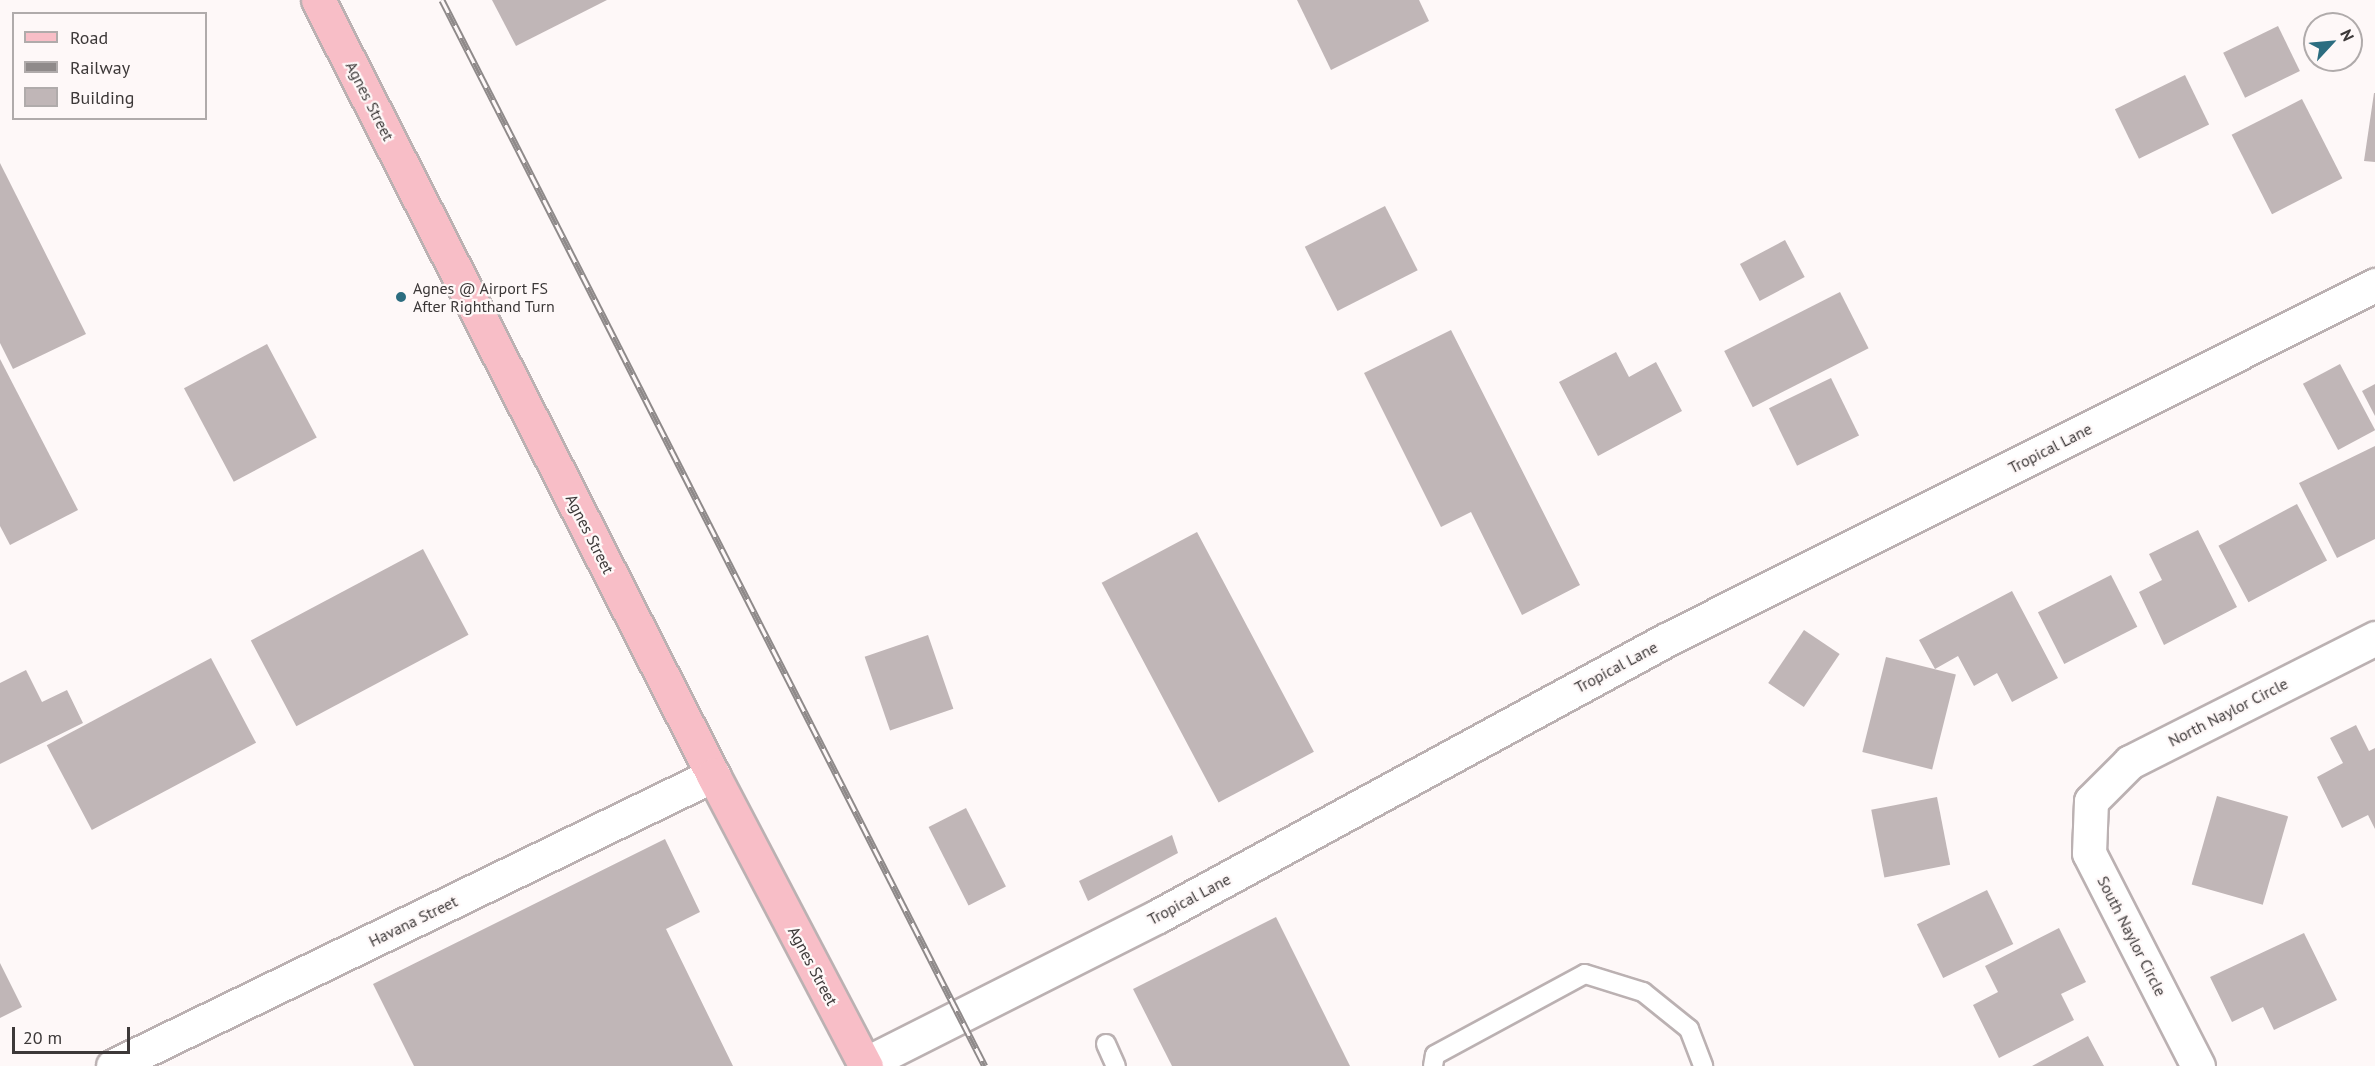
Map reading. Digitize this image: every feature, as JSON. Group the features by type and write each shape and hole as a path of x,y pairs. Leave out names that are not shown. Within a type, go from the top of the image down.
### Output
{"main road":[{"name":"Agnes Street","path":"318,0 713,775 865,1065"}],"street":[{"name":"Tropical Lane","path":"865,1065 1158,916 1666,640 2375,285"},
{"name":"North Naylor Circle","path":"2091,801 2130,762 2375,638"},
{"name":"Havana Street","path":"113,1066 713,775"},
{"name":"South Naylor Circle","path":"2091,801 2089,853 2198,1066"}],"lane":[{"path":"1433,1066 1435,1055 1585,975 1644,992 1689,1029 1703,1066"},
{"path":"1106,1044 1116,1066"}],"building":[{"path":"492,0 607,0 516,46"},
{"path":"1297,0 1419,0 1429,21 1331,70"},
{"path":"2278,26 2300,71 2245,98 2223,53"},
{"path":"2185,75 2209,124 2139,159 2115,109"},
{"path":"2375,93 2375,162 2364,161"},
{"path":"2302,99 2342,178 2272,214 2232,135"},
{"path":"0,163 86,334 13,369 0,343"},
{"path":"1385,206 1418,270 1337,311 1305,247"},
{"path":"1785,240 1805,277 1760,301 1740,264"},
{"path":"1840,292 1869,348 1753,407 1724,351"},
{"path":"1451,330 1580,585 1522,615 1471,512 1441,527 1364,373"},
{"path":"267,344 317,438 234,482 184,388"},
{"path":"1616,352 1629,377 1656,362 1682,411 1598,456 1559,382"},
{"path":"0,359 78,510 10,545 0,526"},
{"path":"2340,364 2375,430 2338,450 2303,384"},
{"path":"1831,378 1859,436 1797,466 1769,408"},
{"path":"2375,384 2375,416 2362,391"},
{"path":"2375,446 2375,539 2337,558 2299,483"},
{"path":"2297,504 2327,561 2248,602 2218,546"},
{"path":"2198,530 2237,607 2164,645 2139,592 2162,580 2149,554"},
{"path":"1197,532 1314,752 1219,803 1102,583"},
{"path":"423,549 469,635 296,726 251,641"},
{"path":"2111,575 2137,627 2064,664 2038,612"},
{"path":"2012,591 2058,678 2012,702 1997,673 1974,686 1958,656 1935,669 1919,640"},
{"path":"1804,630 1840,654 1804,707 1768,683"},
{"path":"928,635 953,709 890,731 865,657"},
{"path":"1886,657 1956,674 1932,770 1862,752"},
{"path":"211,658 256,743 92,830 47,745"},
{"path":"26,670 42,702 67,690 83,723 0,764 0,683"},
{"path":"2356,725 2369,751 2375,748 2375,829 2368,815 2342,828 2317,777 2343,763 2330,738"},
{"path":"2217,796 2288,816 2263,905 2192,884"},
{"path":"1937,797 1950,865 1884,878 1871,810"},
{"path":"966,808 1006,886 969,905 929,827"},
{"path":"1172,835 1178,853 1088,901 1079,881"},
{"path":"665,839 700,912 666,929 733,1066 414,1066 373,984"},
{"path":"1987,890 2013,944 1943,978 1917,924"},
{"path":"1276,917 1350,1066 1172,1066 1133,989"},
{"path":"2059,928 2086,982 2061,994 2074,1020 1999,1058 1973,1005 1998,992 1985,966"},
{"path":"2304,933 2337,1000 2274,1030 2263,1007 2232,1022 2210,977"},
{"path":"0,963 22,1007 0,1018"},
{"path":"2088,1036 2104,1066 2032,1066"}],"railway":[{"path":"442,0 985,1066"}],"place":[{"name":"Agnes @ Airport FS After Righthand Turn","path":"401,297"}]}
